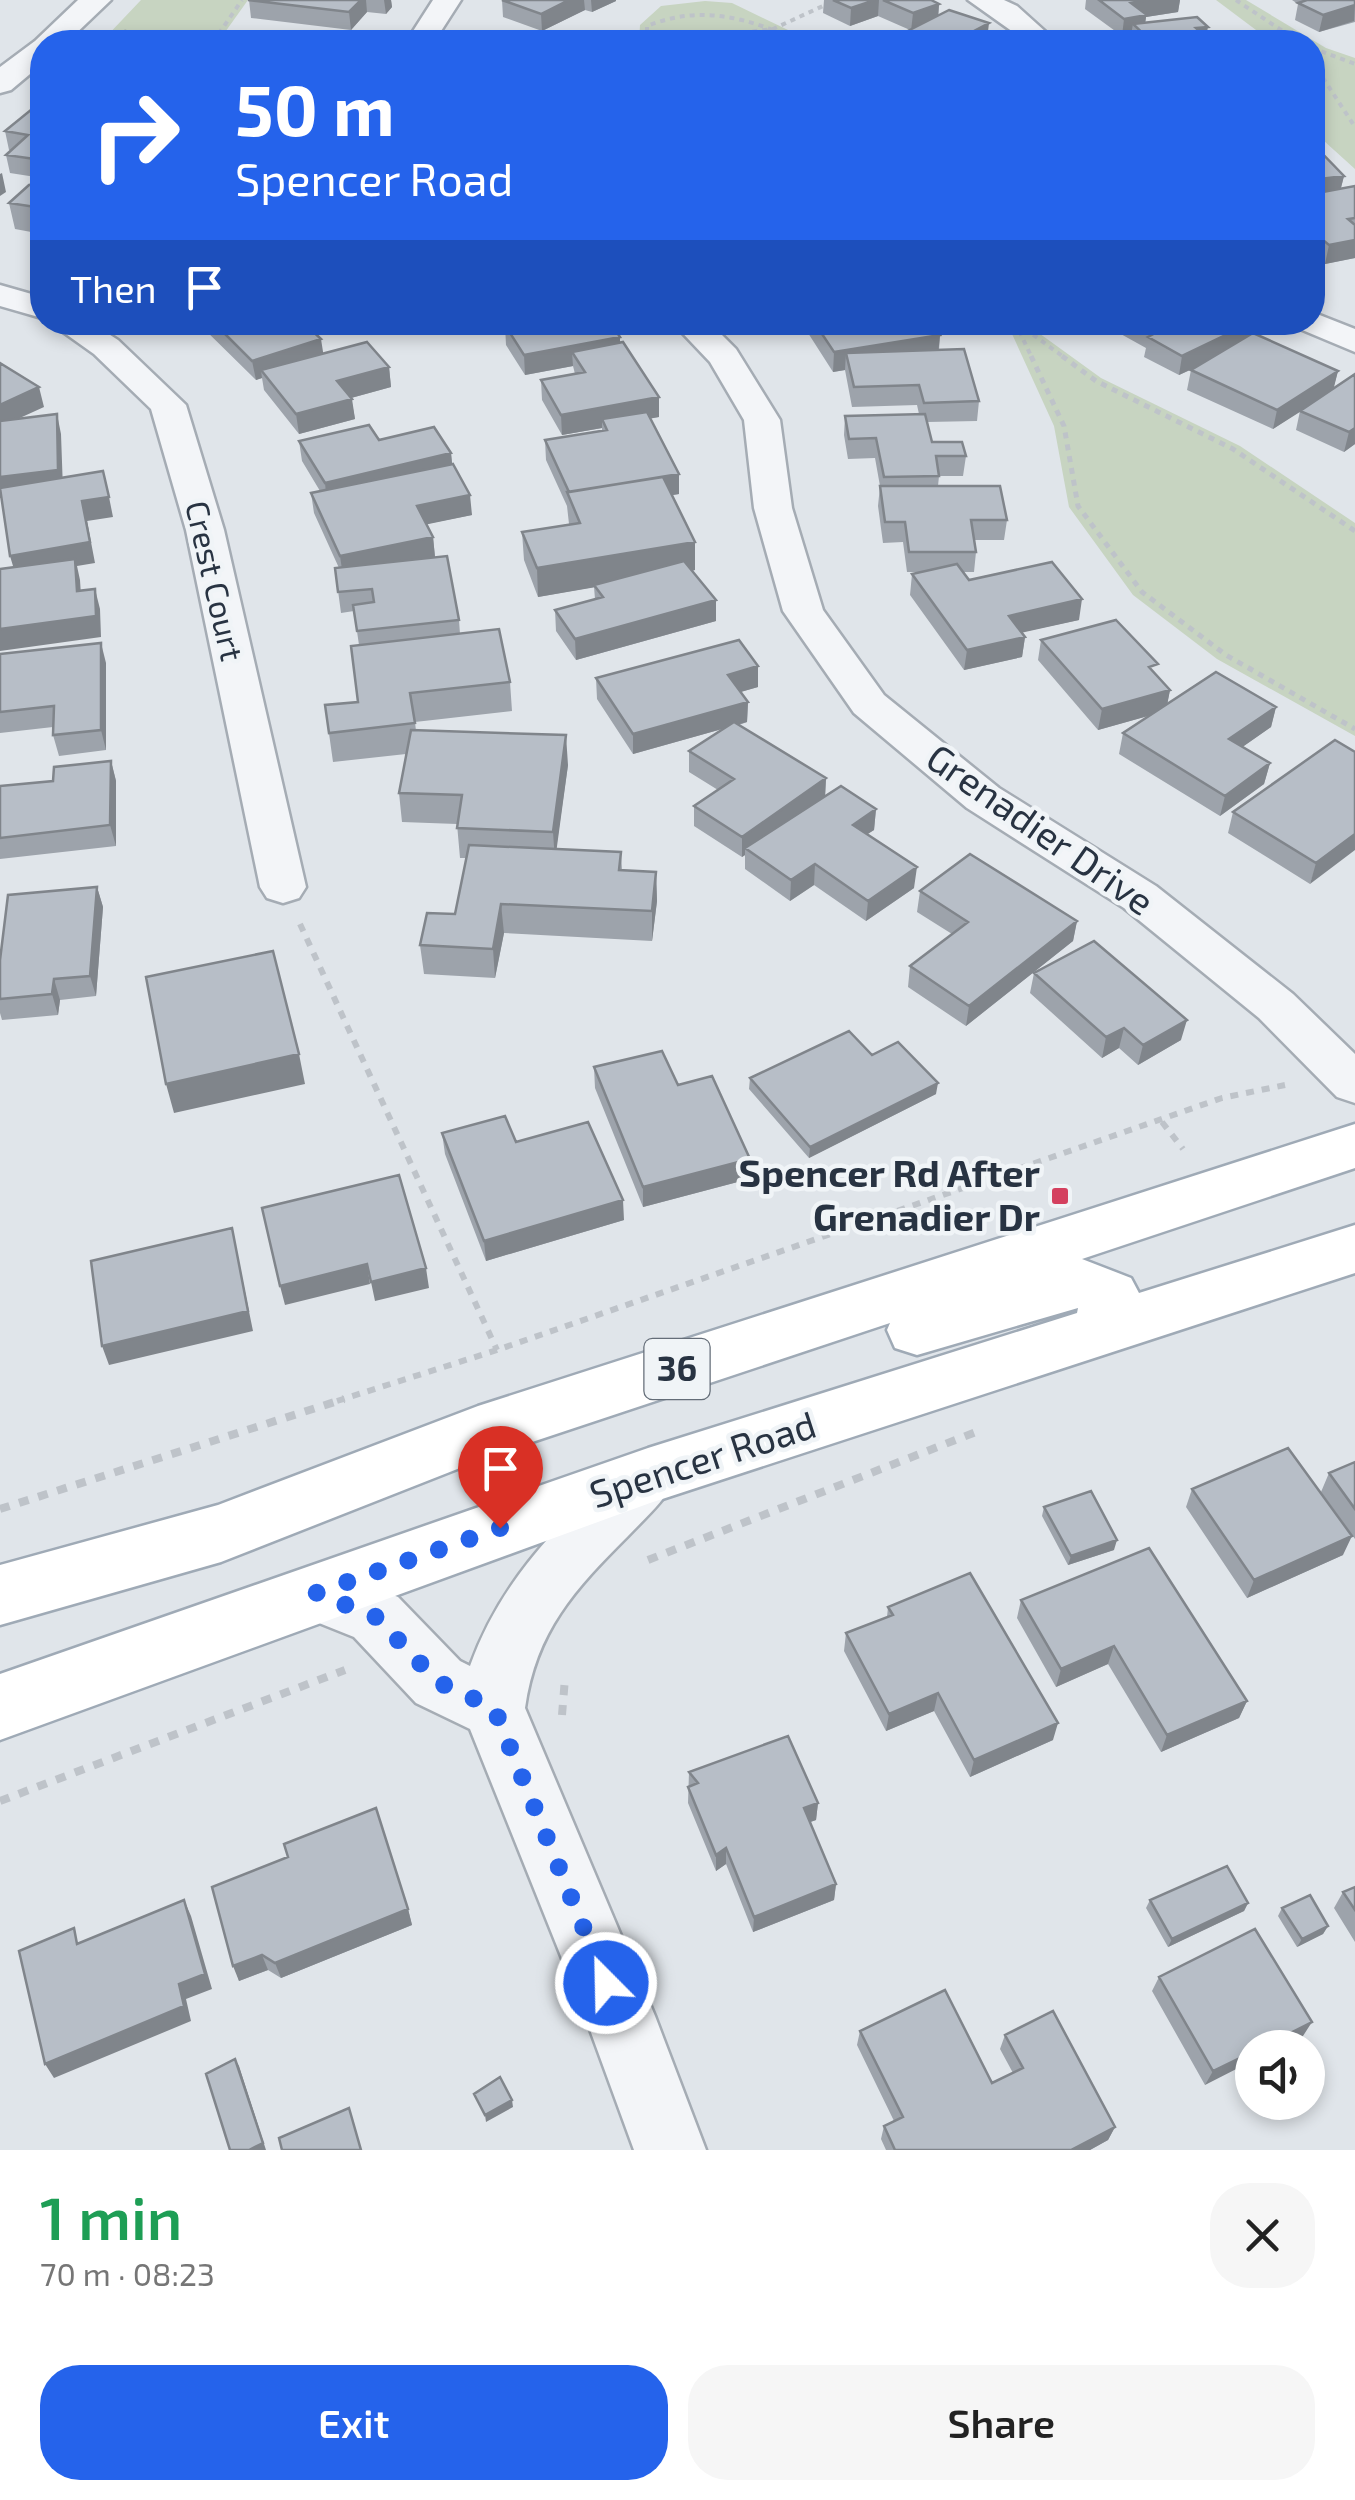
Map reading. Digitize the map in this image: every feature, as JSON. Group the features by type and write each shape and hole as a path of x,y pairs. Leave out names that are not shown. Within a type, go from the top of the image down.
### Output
{"main road":[{"name":"36","path":"0,1595 220,1533 478,1433 1355,1146"},
{"name":"Spencer Road","path":"0,1706 648,1476 1355,1249"},
{"path":"478,1433 562,1444 1076,1281 1110,1295 1108,1316 1100,1332"}],"street":[{"path":"63,30 96,0"},
{"path":"428,30 447,0"},
{"path":"982,0 1007,12 1029,30"},
{"path":"0,83 30,58"},
{"path":"0,295 30,304"},
{"path":"1325,328 1355,342"},
{"name":"Crest Court","path":"87,335 106,347 168,405 204,530 284,887"},
{"name":"Grenadier Drive","path":"702,335 724,356 762,420 773,508 804,611 869,704 983,798 1140,897 1276,1006 1355,1084"},
{"path":"648,1476 558,1564 532,1599 495,1678 501,1728 620,2016 670,2150"},
{"path":"316,1593 376,1617 438,1682 501,1728"}],"path":[{"path":"221,30 242,0"},
{"path":"765,30 836,0"},
{"path":"1236,0 1281,30"},
{"path":"748,14 773,29"},
{"path":"647,30 656,17"},
{"path":"1325,53 1355,64"},
{"path":"1325,80 1355,126"},
{"path":"1022,335 1064,426 1078,506 1142,592 1226,655 1355,728"},
{"path":"1034,335 1096,380 1234,449 1355,531"},
{"path":"284,887 497,1350"},
{"path":"0,1508 497,1350 1222,1098 1292,1083"},
{"path":"633,1571 649,1560 994,1425"},
{"path":"0,1801 354,1666"},
{"path":"501,1728 561,1719 566,1667"}],"green space":[{"path":"141,0 248,0 227,30 113,30"},
{"path":"1216,0 1246,0 1296,30 1256,30"},
{"path":"705,1 732,3 788,30 640,30 640,25 661,6"},
{"path":"1325,47 1355,58 1355,169 1325,142"},
{"path":"1012,335 1042,335 1101,378 1240,446 1355,523 1355,736 1217,659 1133,595 1069,507 1054,426"}],"building":[{"path":"248,0 361,0 349,12"},
{"path":"502,0 569,0 541,14"},
{"path":"833,0 875,0 851,8"},
{"path":"883,0 931,0 939,4 913,13"},
{"path":"1099,0 1149,0 1131,3 1147,15 1124,19"},
{"path":"1355,0 1355,5 1323,15 1298,3"},
{"path":"949,10 989,23 976,30 910,30"},
{"path":"1197,17 1208,27 1139,30 1133,24"},
{"path":"30,111 30,158 6,155 28,135 5,131"},
{"path":"1325,156 1344,176 1325,178"},
{"path":"29,185 30,206 9,203"},
{"path":"1355,186 1355,218 1348,219 1355,225 1355,240 1329,245 1325,242 1325,192"},
{"path":"226,335 317,335 321,339 252,361"},
{"path":"511,335 620,337 524,355"},
{"path":"823,335 940,335 834,352"},
{"path":"1152,335 1226,335 1182,356 1148,337"},
{"path":"1250,335 1257,335 1338,371 1277,410 1191,370"},
{"path":"367,342 389,367 337,381 352,399 296,414 261,370"},
{"path":"623,342 659,397 561,415 541,380 585,372 572,352"},
{"path":"964,349 979,401 924,403 919,385 854,387 846,353"},
{"path":"0,363 39,387 0,405"},
{"path":"1355,374 1355,428 1349,432 1300,411"},
{"path":"647,412 679,474 569,492 545,440 607,430 602,419"},
{"path":"57,414 58,470 0,477 0,421"},
{"path":"925,414 932,442 962,442 966,456 936,456 939,476 884,477 876,438 849,439 845,416"},
{"path":"369,425 379,440 434,427 451,453 325,483 299,441"},
{"path":"453,464 470,495 417,506 433,537 340,556 311,493"},
{"path":"103,471 109,497 82,501 90,542 10,556 0,488"},
{"path":"663,477 695,542 537,568 522,532 580,523 567,492"},
{"path":"880,486 1000,486 1007,520 971,520 976,552 909,552 905,522 885,522"},
{"path":"447,556 459,620 357,631 353,605 374,602 372,589 338,592 335,568"},
{"path":"75,559 77,591 95,589 96,616 0,629 0,569"},
{"path":"684,561 716,600 575,639 555,610 603,597 594,585"},
{"path":"1052,562 1082,599 1009,616 1025,637 967,650 912,574 957,564 969,580"},
{"path":"1116,620 1158,664 1149,667 1170,690 1102,709 1041,640"},
{"path":"499,629 510,682 410,693 415,723 329,733 325,705 358,702 351,646"},
{"path":"739,640 758,666 728,675 748,702 633,734 596,678"},
{"path":"101,643 101,730 53,735 54,706 0,712 0,654"},
{"path":"1216,672 1276,707 1229,739 1270,763 1225,796 1123,733"},
{"path":"734,722 826,778 742,837 694,806 734,779 689,751"},
{"path":"411,730 566,735 553,832 457,828 462,795 399,793"},
{"path":"1335,740 1355,752 1355,834 1316,863 1233,812"},
{"path":"111,761 110,825 0,838 0,786 53,781 54,767"},
{"path":"841,786 876,809 853,825 917,867 868,901 815,864 791,880 745,848"},
{"path":"469,845 621,852 619,870 656,872 652,911 501,904 493,949 420,945 427,913 455,914"},
{"path":"970,854 1077,921 969,1006 910,966 968,922 920,891"},
{"path":"97,887 90,976 54,979 52,994 0,999 8,895"},
{"path":"1094,941 1187,1020 1143,1045 1124,1028 1106,1037 1034,973"},
{"path":"273,951 299,1054 166,1084 146,977"},
{"path":"849,1031 872,1055 898,1042 938,1083 810,1147 750,1078"},
{"path":"662,1051 678,1085 712,1076 750,1159 643,1187 594,1067"},
{"path":"505,1116 516,1142 588,1122 623,1200 484,1241 442,1133"},
{"path":"399,1175 426,1268 371,1282 367,1264 280,1286 262,1208"},
{"path":"232,1228 248,1311 102,1346 91,1261"},
{"path":"1288,1448 1352,1536 1254,1580 1192,1489"},
{"path":"1355,1462 1355,1509 1329,1473"},
{"path":"1091,1491 1117,1540 1071,1556 1044,1507"},
{"path":"1149,1548 1247,1701 1167,1735 1114,1646 1061,1669 1021,1600"},
{"path":"970,1573 1058,1723 974,1760 938,1693 889,1714 846,1633 893,1615 888,1607"},
{"path":"788,1736 818,1803 804,1808 836,1884 754,1917 726,1848 716,1855 688,1787 698,1783 689,1772"},
{"path":"376,1808 408,1909 275,1963 262,1955 233,1966 212,1887 288,1857 284,1844"},
{"path":"1227,1866 1248,1903 1172,1939 1150,1900"},
{"path":"1355,1887 1355,1910 1343,1892"},
{"path":"1310,1895 1328,1926 1302,1939 1282,1908"},
{"path":"184,1900 205,1974 179,1984 184,2006 45,2064 19,1951 74,1928 77,1944"},
{"path":"1255,1929 1312,2022 1296,2030 1235,2030 1235,2060 1213,2071 1159,1977"},
{"path":"945,1990 992,2083 1023,2068 1005,2035 1053,2011 1115,2127 1071,2150 895,2150 884,2126 903,2117 860,2031"},
{"path":"235,2059 263,2143 249,2150 230,2150 206,2074"},
{"path":"500,2077 512,2100 485,2115 474,2094"},
{"path":"349,2108 361,2150 282,2150 279,2138"}],"place":[{"name":"Spencer Rd After Grenadier Dr","path":"1060,1196"}],"route":[{"path":"500,1528 316,1593 376,1617 438,1682 494,1708 606,1983"}]}
